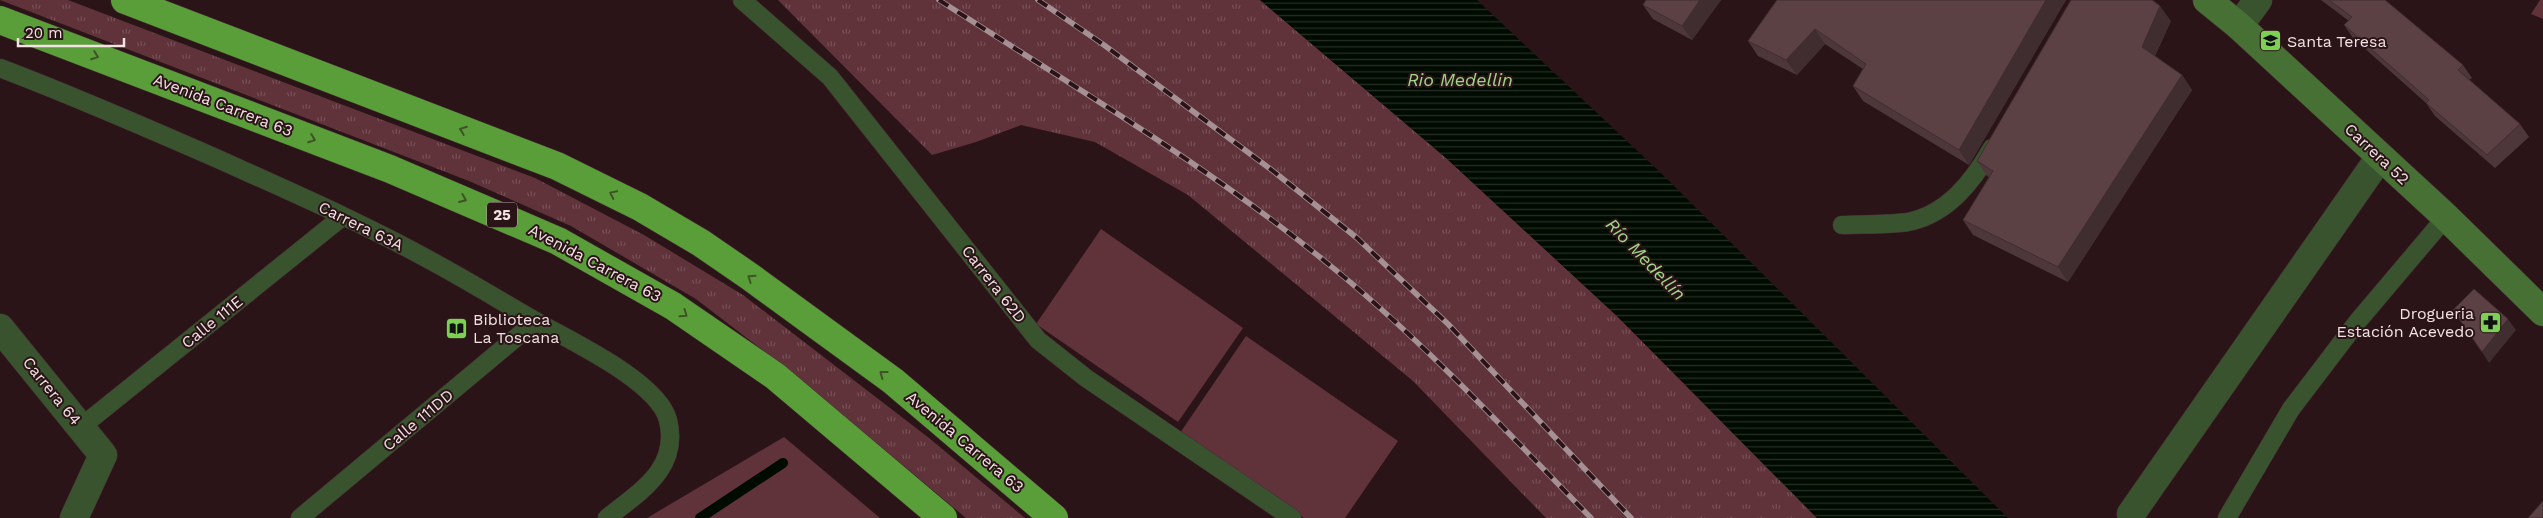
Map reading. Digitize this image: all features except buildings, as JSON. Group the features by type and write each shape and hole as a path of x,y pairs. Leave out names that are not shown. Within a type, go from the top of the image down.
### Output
{"highway":[{"name":"Avenida Carrera 63","path":"125,0 549,163 640,208 701,243 893,381 1054,518"},
{"name":"Avenida Carrera 63","path":"0,20 390,168 558,241 673,306 775,376 943,518"}],"main road":[{"name":"Carrera 52","path":"2207,0 2239,26 2446,217 2543,312"}],"street":[{"path":"2239,26 2258,0"},
{"path":"2131,514 2380,157"},
{"name":"Carrera 64","path":"0,328 103,454 74,518"}],"lane":[{"name":"Carrera 62D","path":"742,0 830,77 1038,340 1086,378 1292,518"},
{"name":"Carrera 63A","path":"0,68 83,100 299,195 433,262 615,366 662,404 668,420 671,446 654,480 607,518"},
{"path":"1842,225 1908,222 1946,207 1976,174 2001,132"},
{"name":"Calle 111E","path":"81,428 342,217"},
{"path":"2227,518 2291,409 2358,321 2446,217"},
{"name":"Calle 111DD","path":"300,518 536,322"}],"green space":[{"path":"0,0 68,0 535,178 644,235 743,295 929,438 1025,518 966,518 796,376 696,299 571,226 469,181"},
{"path":"778,0 1260,0 1446,158 1618,317 1817,518 1546,518 1413,381 1188,195 1095,142 1021,125 976,142 932,155"},
{"path":"2540,0 2543,0 2543,19 2531,14"},
{"path":"1101,229 1243,328 1178,422 1036,324"},
{"path":"1246,336 1398,441 1345,518 1304,518 1180,433"},
{"path":"784,437 880,518 647,518"}],"water":[{"name":"Rio Medellin","path":"1260,0 1477,0 1662,174 2008,518 1817,518 1618,317 1446,158"}],"waterway":[{"path":"700,518 783,463"}],"railway":[{"path":"939,0 1143,130 1291,234 1404,330 1468,392 1591,518"},
{"path":"1038,0 1104,45 1273,171 1357,238 1448,324 1631,518"}],"place":[{"name":"Santa Teresa","path":"2271,41"},
{"name":"Drogueria Estación Acevedo","path":"2490,322"},
{"name":"Biblioteca La Toscana","path":"457,328"}],"water label":[{"name":"Río Medellín","path":"1646,259"}]}
